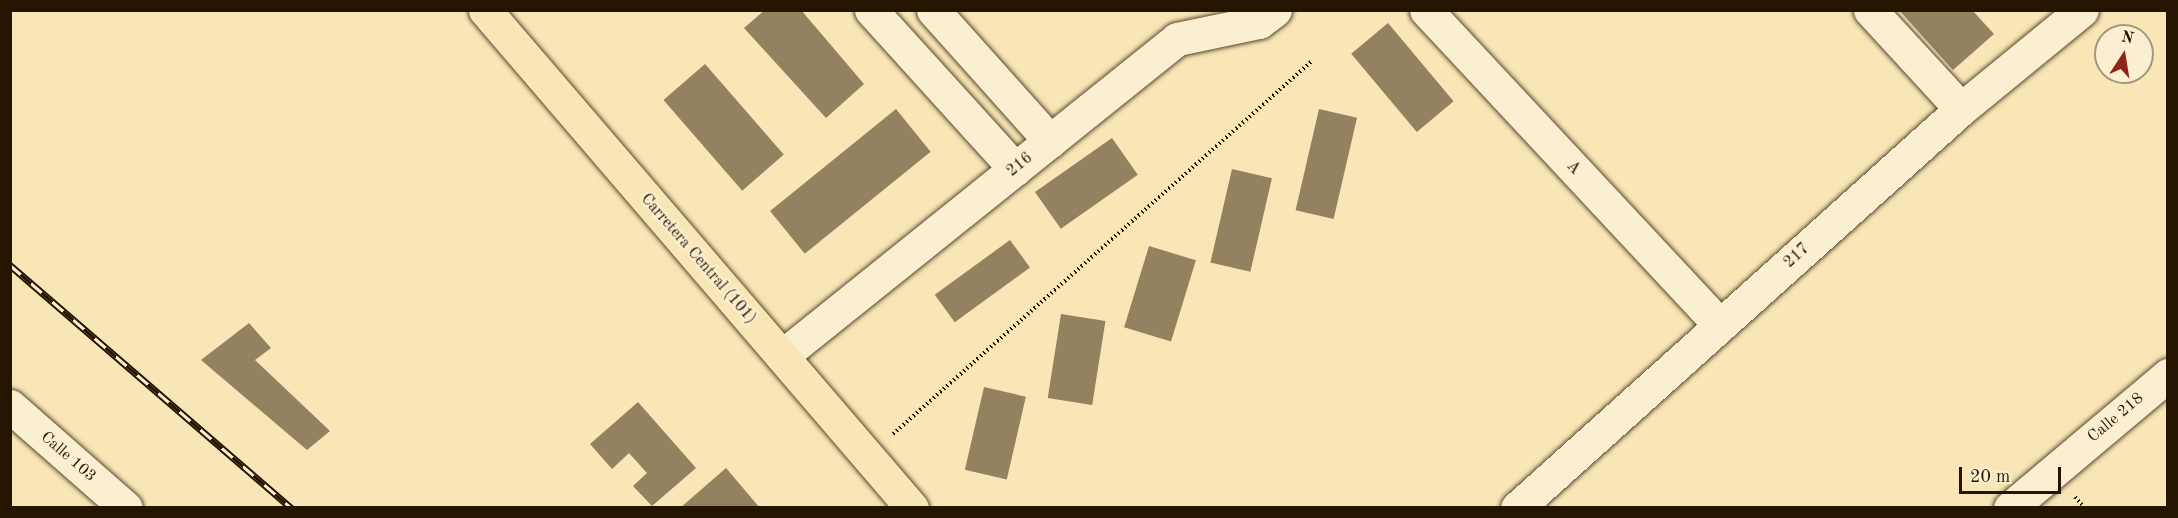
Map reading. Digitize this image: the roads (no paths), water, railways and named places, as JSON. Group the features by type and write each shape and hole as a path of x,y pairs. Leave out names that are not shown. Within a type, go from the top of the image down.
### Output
{"main road":[{"name":"Carretera Central (101)","path":"485,10 912,507"}],"street":[{"path":"871,10 1015,169"},
{"path":"933,10 1050,141"},
{"name":"216","path":"782,356 1177,39 1259,22 1275,10"},
{"name":"A","path":"1426,10 1720,325"},
{"path":"1870,10 1961,109"},
{"name":"217","path":"1517,507 1961,109 2082,10"},
{"name":"Calle 218","path":"2010,507 2168,375"},
{"name":"Calle 103","path":"10,406 126,507"}],"railway":[{"path":"10,265 292,508"}]}
